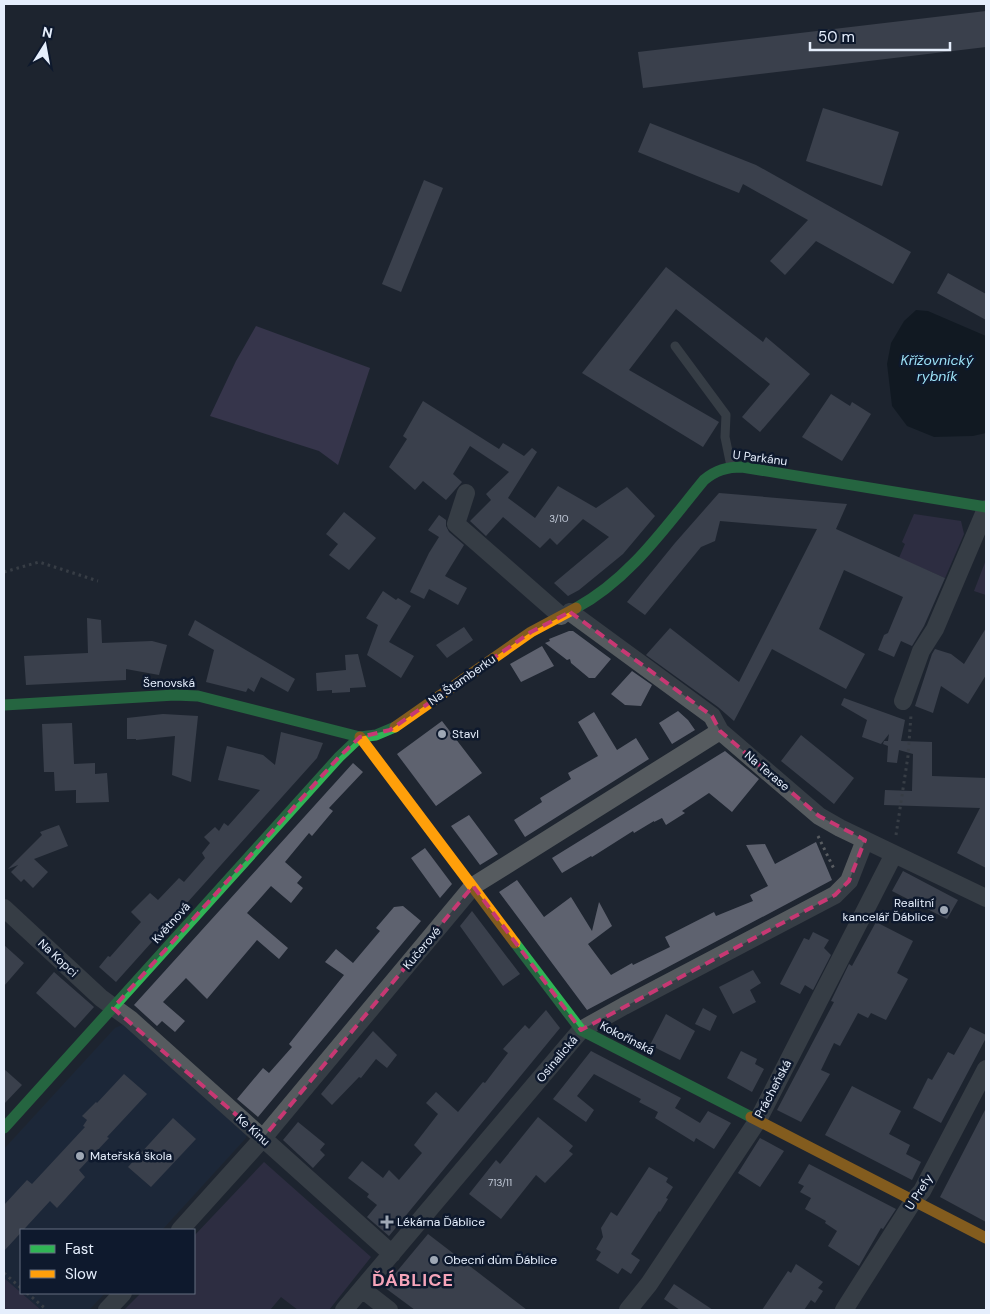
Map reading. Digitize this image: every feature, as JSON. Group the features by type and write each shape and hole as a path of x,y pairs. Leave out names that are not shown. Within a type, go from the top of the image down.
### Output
{"street":[{"name":"U Parkánu","path":"572,610 626,572 712,473 722,468 731,467 986,508"},
{"path":"466,493 456,524 572,610"},
{"path":"903,701 921,651 935,629 986,508"},
{"name":"Na Terase","path":"572,610 665,683 712,716 720,731 819,816 986,898"},
{"name":"Na Štamberku","path":"360,737 376,735 390,730 532,632 572,610"},
{"name":"Šenovská","path":"4,704 175,695 198,696 360,737"},
{"name":"Kučerové","path":"181,1229 263,1138 473,886 720,731"},
{"name":"Kokořínská","path":"360,737 581,1030 986,1238"},
{"name":"Květnová","path":"4,1128 332,765 360,737"},
{"name":"Osinalická","path":"344,1310 581,1030 835,895 849,881 865,840"},
{"name":"Prácheňská","path":"628,1310 648,1284 758,1120 894,854"},
{"name":"Na Kopci","path":"4,908 113,1008"},
{"name":"Ke Kinu","path":"113,1008 130,1019 392,1254"},
{"name":"U Prefy","path":"844,1310 914,1200 922,1191 986,1069"},
{"path":"362,1289 389,1310"},
{"path":"107,1310 122,1294"}],"lane":[{"path":"675,346 726,415 725,437 731,467"}],"path":[{"path":"4,572 39,562 98,581"},
{"path":"894,854 908,756 911,714 903,701"},
{"path":"888,832 896,835"},
{"path":"818,835 838,879"},
{"path":"4,1273 20,1287"},
{"path":"28,1294 47,1310"}],"highlighted area":[{"path":"570,612 712,716 720,731 819,816 865,840 849,881 835,895 581,1030 473,886 263,1138 113,1008 339,757 360,737 390,730 531,632"}],"shaded area":[{"path":"256,326 370,368 338,465 319,451 210,416 236,361"},
{"path":"914,514 961,521 964,534 945,578 899,558 905,544 902,542"},
{"path":"986,560 986,595 974,591"},
{"path":"128,1025 248,1130 246,1138 163,1229 20,1229 20,1292 4,1278 4,1149 115,1028"},
{"path":"264,1162 371,1257 329,1310 298,1310 281,1297 270,1310 124,1310 140,1294 195,1294 195,1235"},
{"path":"4,1278 20,1292 20,1294 22,1294 41,1310 4,1310"},
{"path":"22,1294 104,1294 89,1310 41,1310"}],"water":[{"name":"Křížovnický rybník","path":"916,310 928,311 986,336 986,433 973,436 934,437 907,426 892,406 887,364 891,343 904,321"}],"building":[{"path":"986,11 986,47 643,88 638,52"},
{"path":"823,108 899,132 882,186 806,161"},
{"path":"650,123 756,165 911,252 893,284 816,241 785,275 770,261 808,220 743,184 739,193 638,152"},
{"path":"424,180 443,188 401,292 382,284"},
{"path":"666,267 763,342 766,337 810,374 760,432 742,417 770,384 676,309 629,370 719,422 703,447 582,373"},
{"path":"948,273 986,294 986,320 937,293"},
{"path":"831,394 850,406 852,402 871,414 842,461 802,437"},
{"path":"423,401 499,449 503,443 524,456 532,448 537,452 508,498 535,518 558,486 596,508 627,487 655,516 623,554 579,590 568,596 554,583 609,537 583,519 557,545 550,538 540,548 503,517 486,536 470,521 491,500 486,494 509,472 470,446 453,474 462,482 446,500 423,481 415,490 389,467 407,439 403,436"},
{"path":"719,493 847,504 836,529 945,578 924,626 912,646 901,641 894,657 878,650 884,635 888,633 903,597 844,570 819,629 865,654 846,689 772,649 734,721 718,707 646,655 670,628 739,682 817,529 720,521 715,541 701,547 645,615 627,602"},
{"path":"344,512 376,538 349,570 329,555 338,544 326,534"},
{"path":"439,515 446,520 449,532 464,545 445,576 467,588 458,605 429,589 424,599 410,592 439,537 428,530"},
{"path":"383,591 396,600 398,598 411,606 389,642 414,656 401,678 367,655 378,625 366,618"},
{"path":"87,618 101,620 102,643 152,641 167,645 159,675 126,669 126,680 26,685 24,656 88,653"},
{"path":"195,620 295,679 288,692 261,677 254,692 248,688 246,692 206,682 214,650 188,635"},
{"path":"464,627 473,640 447,658 436,645"},
{"path":"986,628 986,675 968,704 941,686 933,713 915,706 935,649 951,654 964,664"},
{"path":"573,631 611,659 595,678 589,678 571,663 570,659 567,660 545,643 550,641 549,639"},
{"path":"542,646 554,666 521,682 510,664"},
{"path":"358,654 366,687 350,688 350,692 332,693 332,690 317,691 316,673 346,670 345,655"},
{"path":"632,671 652,685 641,706 625,705 611,694"},
{"path":"844,698 905,720 901,741 932,742 932,776 986,778 986,868 957,853 980,808 884,805 885,790 912,791 913,754 899,750 897,763 887,762 888,746 883,744 884,741 888,741 889,734 881,744 862,737 867,720 841,705"},
{"path":"678,711 695,730 672,744 659,723"},
{"path":"594,712 617,750 636,738 649,759 525,837 514,820 542,802 540,798 571,779 568,773 598,756 578,722"},
{"path":"163,714 198,716 191,782 172,775 175,736 136,740 127,739 127,718"},
{"path":"442,721 482,773 436,806 397,754"},
{"path":"72,723 74,764 95,763 95,774 107,773 109,802 76,803 76,790 55,791 54,772 44,772 42,724"},
{"path":"281,732 323,743 317,758 116,982 99,967 141,922 131,912 150,893 158,900 179,878 184,882 205,858 202,853 210,843 204,837 215,827 219,831 224,823 228,826 260,790 218,780 227,746 263,755 275,765"},
{"path":"801,735 854,778 834,804 781,761"},
{"path":"725,751 759,779 732,812 709,793 682,811 685,813 666,825 662,818 654,821 634,833 633,831 592,857 562,873 552,858"},
{"path":"353,763 363,772 329,808 333,811 312,836 309,833 285,862 302,877 297,883 303,888 291,903 271,886 247,913 288,948 279,959 257,940 207,999 186,978 163,1002 185,1021 175,1032 162,1021 157,1026 134,1005"},
{"path":"469,815 498,854 480,865 451,826"},
{"path":"59,825 68,846 34,859 48,872 33,888 24,879 21,882 11,872 18,865 8,869 42,835 40,832"},
{"path":"816,842 832,880 587,1010 499,892 517,880 544,917 571,897 592,931 599,902 612,926 588,944 611,975 632,963 633,965 670,947 665,937 714,912 716,916 753,901 750,895 768,886 746,845 765,844 775,864"},
{"path":"425,848 452,884 440,898 411,858"},
{"path":"903,871 958,900 947,919 892,891"},
{"path":"403,906 421,921 258,1117 237,1099 263,1068 269,1073 292,1047 289,1044 344,975 325,962 336,949 353,963 380,931 376,928 394,907"},
{"path":"472,911 520,974 503,986 460,926"},
{"path":"876,922 913,941 897,973 908,979 886,1020 871,1013 868,1018 858,1013 840,1046 834,1043 821,1070 830,1074 801,1122 777,1110 834,1002 831,1001 849,964 852,966"},
{"path":"813,932 829,940 824,948 831,955 813,990 805,985 800,994 780,984 804,938 809,940"},
{"path":"4,945 24,963 4,986"},
{"path":"753,970 761,983 750,990 756,1002 733,1014 719,987"},
{"path":"54,972 94,1007 75,1028 36,993"},
{"path":"703,1008 717,1016 710,1031 695,1024"},
{"path":"546,1010 560,1028 389,1236 367,1217 377,1205 367,1197 369,1194 348,1178 362,1161 383,1178 389,1170 399,1180 422,1153 414,1145 438,1114 426,1103 436,1092 458,1112 483,1082 485,1083 508,1053 503,1049 525,1025 529,1029"},
{"path":"666,1014 695,1031 680,1060 650,1045"},
{"path":"970,1027 986,1035 986,1038 941,1123 913,1108 928,1078 932,1080 948,1052 954,1055"},
{"path":"373,1031 397,1055 387,1068 376,1059 361,1078 359,1077 332,1105 321,1094"},
{"path":"591,1051 681,1098 675,1108 700,1123 708,1111 731,1123 714,1149 696,1138 694,1142 655,1118 658,1112 639,1102 641,1099 594,1074 577,1096 594,1110 586,1122 553,1099"},
{"path":"741,1051 757,1059 755,1064 764,1069 752,1092 727,1078"},
{"path":"4,1069 22,1085 4,1104"},
{"name":"Mateřská škola","path":"124,1074 147,1094 79,1170 85,1177 57,1208 50,1201 24,1229 20,1229 20,1234 4,1251 4,1205 27,1180 32,1184 85,1127 83,1126 87,1120 82,1116"},
{"path":"852,1086 901,1111 889,1134 910,1145 906,1154 921,1162 912,1180 825,1135"},
{"path":"986,1108 986,1222 940,1197"},
{"path":"538,1117 573,1146 569,1151 573,1154 545,1183 536,1175 501,1219 469,1194 496,1160 500,1164"},
{"path":"173,1118 196,1139 151,1187 128,1167"},
{"path":"298,1122 325,1144 320,1150 325,1155 313,1168 283,1140"},
{"path":"760,1138 784,1151 760,1187 738,1173"},
{"path":"809,1164 896,1209 883,1229 881,1228 859,1266 828,1246 837,1231 825,1223 826,1221 805,1209 811,1198 800,1192 804,1186 798,1183"},
{"path":"649,1167 668,1178 666,1182 673,1187 660,1212 631,1254 640,1260 631,1274 622,1268 618,1274 596,1260 601,1252 596,1249 603,1237 601,1228 611,1212 617,1216"},
{"name":"Obecní dům Ďáblice","path":"428,1234 527,1310 415,1310 384,1287"},
{"path":"796,1264 823,1282 818,1288 823,1291 815,1303 811,1300 804,1310 762,1310 788,1271 791,1273"},
{"path":"674,1284 713,1310 680,1310 664,1299"}],"traffic: fast":[{"path":"576,608 595,596 630,567 661,533 704,480 717,471 727,468 742,467 986,507"},
{"path":"4,705 175,695 198,696 360,737 376,735 395,727"},
{"path":"4,1128 339,757 360,737"},
{"path":"515,943 581,1030 751,1117"}],"traffic: slow":[{"path":"395,727 531,632 576,608"},
{"path":"360,737 515,943"},
{"path":"751,1117 986,1238"}],"place":[{"name":"Stavl","path":"442,734"},
{"name":"Realitní kancelář Ďáblice","path":"944,910"},
{"name":"Mateřská škola","path":"80,1156"},
{"name":"Lékárna Ďáblice","path":"387,1222"},
{"name":"Obecní dům Ďáblice","path":"434,1260"}],"district":[{"name":"ĎÁBLICE","path":"413,1280"}]}
